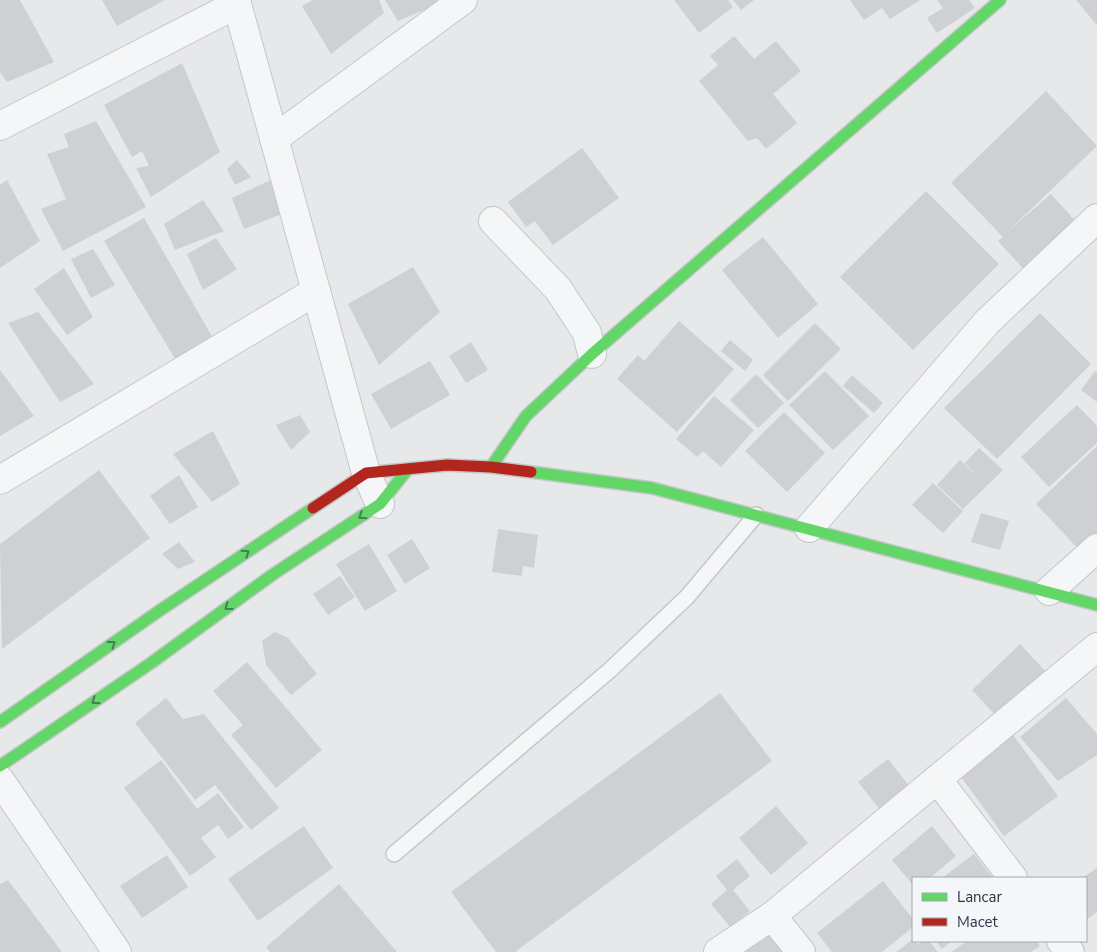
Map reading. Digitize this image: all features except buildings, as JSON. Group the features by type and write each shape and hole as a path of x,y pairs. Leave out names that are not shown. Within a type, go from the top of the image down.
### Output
{"main road":[{"path":"491,467 526,416 592,354 1000,0"},
{"path":"0,722 159,611 366,473 447,465 491,467 652,488 1050,591 1097,605"},
{"path":"0,766 151,663 272,575 380,504 408,469"}],"street":[{"path":"274,139 463,0"},
{"path":"0,126 237,2 366,473 380,504"},
{"path":"809,528 988,321 1097,218"},
{"path":"493,221 558,289 587,333 592,354"},
{"path":"0,480 316,291"},
{"path":"1050,591 1097,548"},
{"path":"718,952 772,916 1097,647"},
{"path":"937,779 1012,877"},
{"path":"0,780 116,952"},
{"path":"772,916 801,952"},
{"path":"1062,942 1070,952"}],"lane":[{"path":"394,854 610,670 687,597 756,515"}],"traffic: fast":[{"path":"491,467 526,416 592,354 1000,0"},
{"path":"0,766 151,663 272,575 380,504 408,469"},
{"path":"531,472 652,488 1097,605"},
{"path":"0,722 159,611 313,508"}],"traffic: jam":[{"path":"313,508 366,473 447,465 491,467 531,472"}]}
